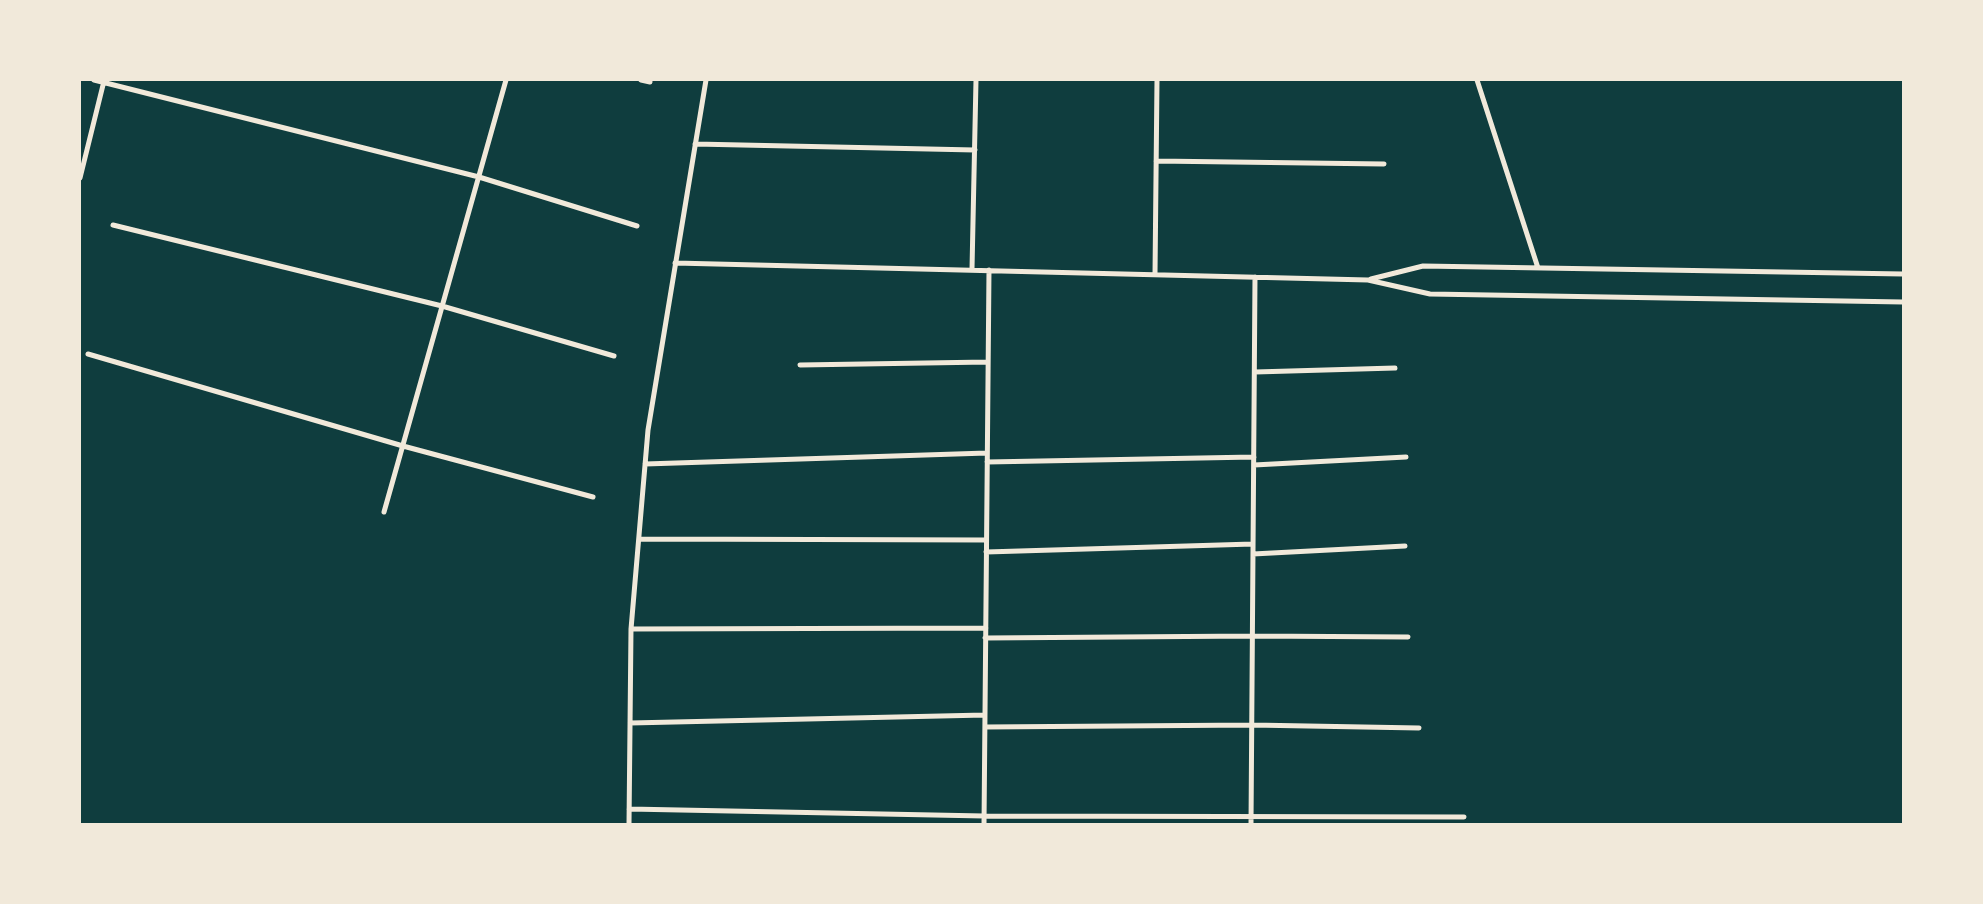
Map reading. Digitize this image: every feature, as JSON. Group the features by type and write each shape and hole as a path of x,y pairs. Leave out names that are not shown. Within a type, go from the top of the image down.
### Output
{"street":[{"path":"94,80 478,177 637,226"},
{"path":"384,512 506,80"},
{"path":"641,80 650,82"},
{"path":"629,824 631,628 648,430 706,80"},
{"path":"972,270 976,80"},
{"path":"1155,274 1157,80"},
{"path":"1477,80 1538,268"},
{"path":"80,178 104,81"},
{"path":"695,144 975,150"},
{"path":"1156,161 1384,164"},
{"path":"113,225 442,306 614,356"},
{"path":"675,263 1368,280 1430,294 1903,302"},
{"path":"1368,280 1423,266 1903,274"},
{"path":"984,824 989,270"},
{"path":"1251,824 1255,277"},
{"path":"88,354 403,446 593,497"},
{"path":"800,365 988,362"},
{"path":"1255,372 1395,368"},
{"path":"645,464 987,454"},
{"path":"987,462 1254,457"},
{"path":"1254,465 1406,457"},
{"path":"639,539 986,540"},
{"path":"986,552 1253,544"},
{"path":"1253,554 1405,546"},
{"path":"631,628 986,628"},
{"path":"985,638 1408,637"},
{"path":"630,723 985,715"},
{"path":"985,727 1252,725 1419,728"},
{"path":"629,809 984,816 1464,817"}]}
